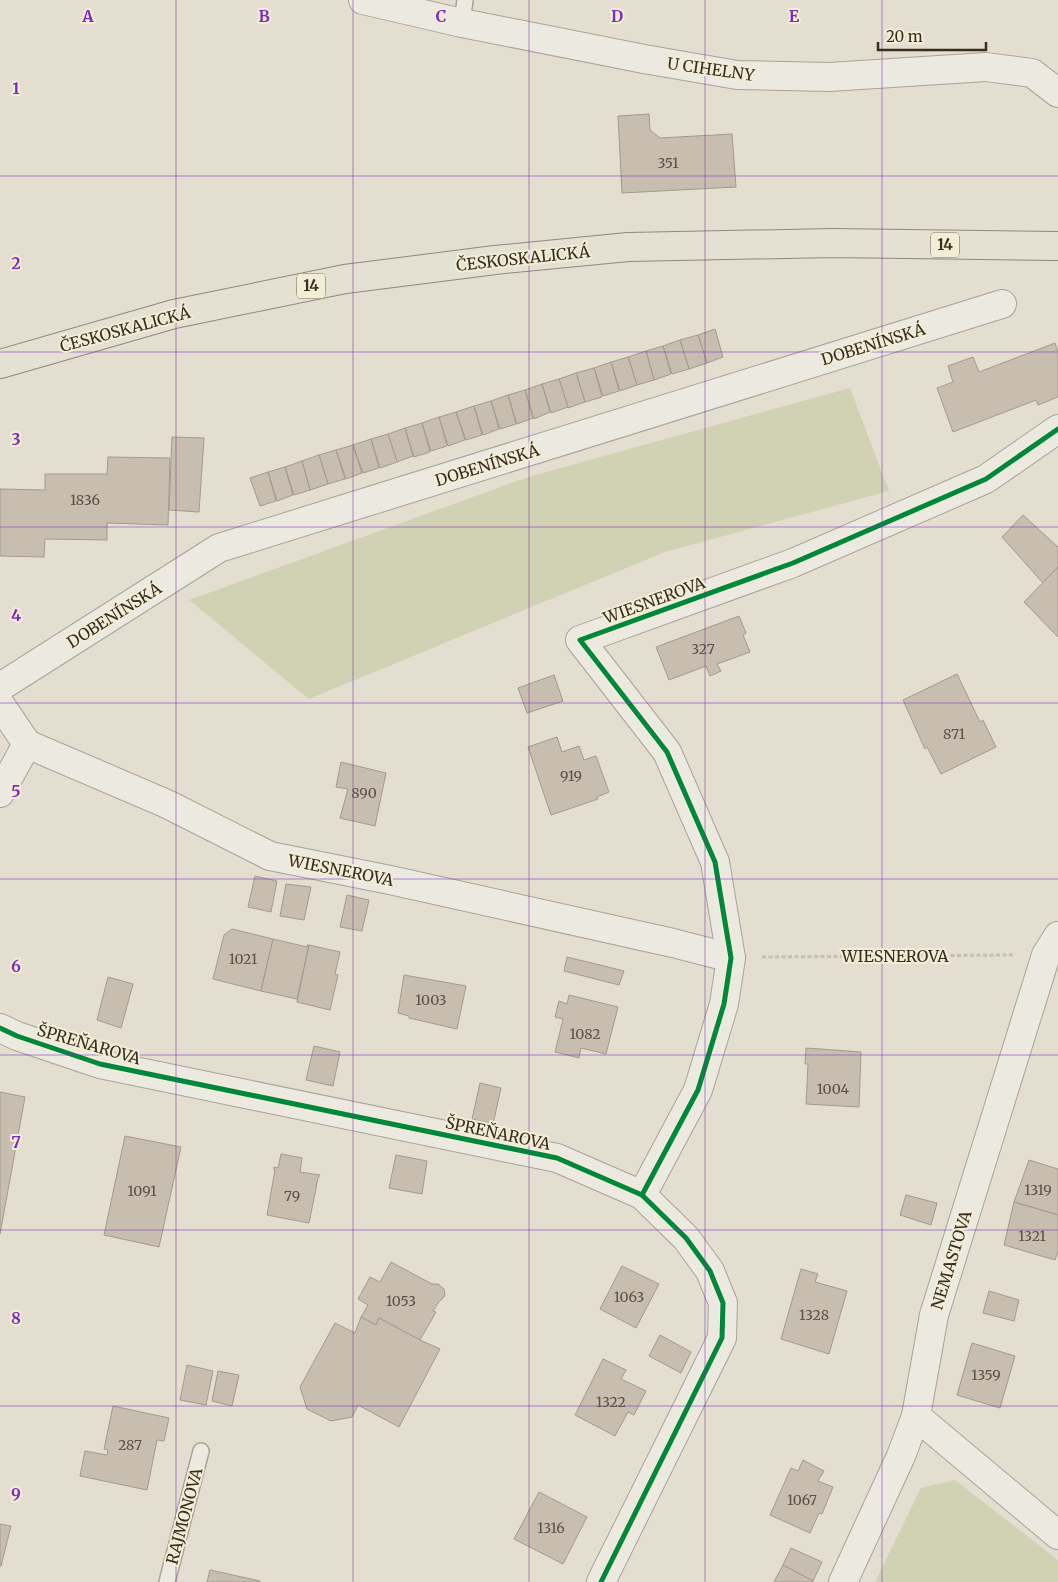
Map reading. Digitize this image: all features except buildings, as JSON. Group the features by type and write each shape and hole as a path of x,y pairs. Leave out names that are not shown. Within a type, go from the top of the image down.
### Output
{"main road":[{"name":"ČESKOSKALICKÁ","path":"0,364 174,314 345,279 496,260 638,247 833,243 1058,246"}],"street":[{"name":"U CIHELNY","path":"363,0 463,11 644,60 737,75 829,77 986,67 1032,73 1058,93"},
{"name":"DOBENÍNSKÁ","path":"0,688 219,548 1002,304"},
{"name":"WIESNEROVA","path":"27,744 167,804 270,856 420,887 673,943 731,958 715,862 667,752 580,640 793,563 986,479 1058,429"},
{"path":"0,704 27,744 0,793"},
{"name":"NEMASTOVA","path":"843,1582 901,1456 916,1416 934,1315 1054,949"},
{"path":"642,1195 698,1090 724,1004 731,958"},
{"name":"ŠPREŇAROVA","path":"0,1028 17,1036 100,1064 557,1158 642,1195 686,1238 710,1271 723,1303 722,1338 600,1582"},
{"path":"916,1416 1058,1535"}],"lane":[{"name":"RAJMONOVA","path":"167,1582 201,1451"}],"green space":[{"path":"850,388 889,491 665,552 309,699 189,600 528,477"},
{"path":"955,1480 1058,1560 1058,1582 875,1582 921,1488"}],"cycle path":[{"path":"642,1195 698,1090 724,1004 731,958 715,862 667,752 580,640 793,563 986,479 1058,429"},
{"path":"0,1028 17,1036 100,1064 557,1158 642,1195 686,1238 710,1271 723,1303 722,1338 601,1582"}]}
